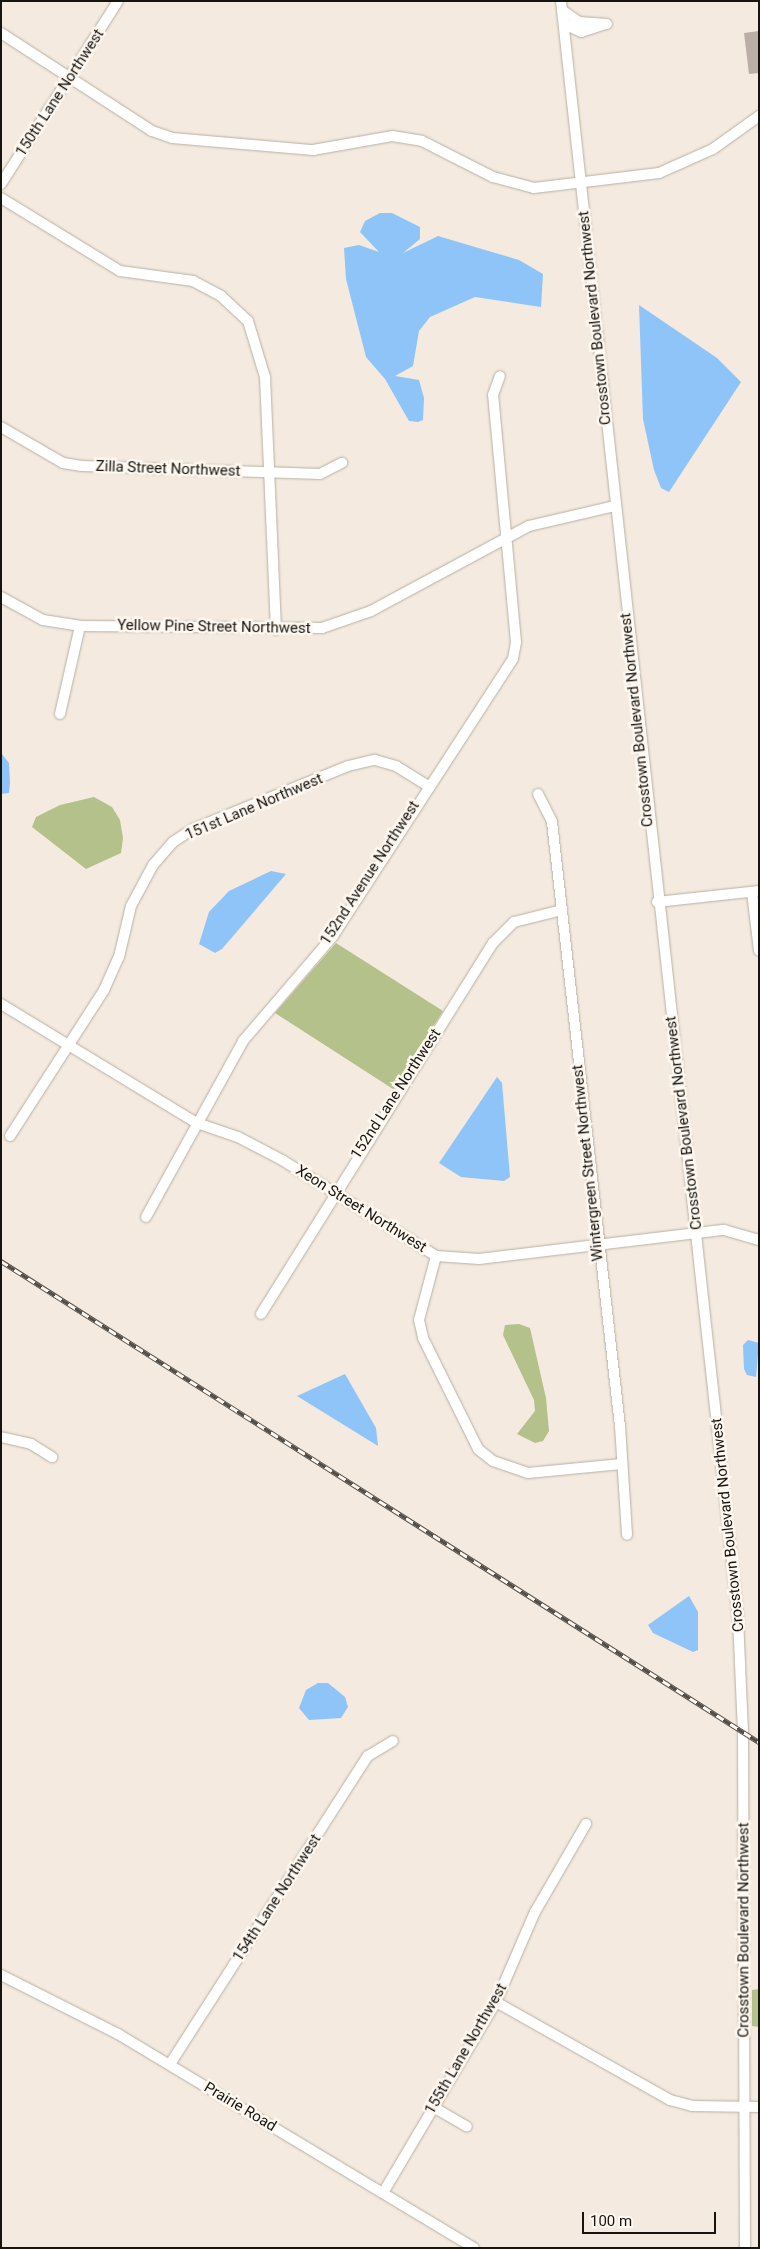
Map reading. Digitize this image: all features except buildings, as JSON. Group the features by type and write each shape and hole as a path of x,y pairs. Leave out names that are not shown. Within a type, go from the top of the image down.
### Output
{"street":[{"name":"150th Lane Northwest","path":"1,184 118,1"},
{"path":"561,6 578,22 607,24 581,32 564,24"},
{"name":"Crosstown Boulevard Northwest","path":"561,6 657,902 697,1234 741,1663 745,2248"},
{"path":"1,33 152,131 172,138 313,150 392,136 422,141 518,185 581,184 638,178 673,168 714,149 759,116"},
{"path":"1,198 120,271 193,281 238,310 248,321 261,355 269,472 276,630"},
{"path":"500,376 493,395 507,535"},
{"name":"Zilla Street Northwest","path":"1,427 63,463 320,474 342,463"},
{"name":"Yellow Pine Street Northwest","path":"1,597 43,620 80,626 276,630 322,628 371,611 507,535 561,515 616,506"},
{"name":"152nd Avenue Northwest","path":"146,1217 243,1041 332,936 427,785 474,723 513,659 516,642 507,535"},
{"path":"60,714 80,626"},
{"name":"151st Lane Northwest","path":"10,1136 115,970 131,906 141,885 173,842 193,829 348,766 375,760 396,766 427,785"},
{"name":"Wintergreen Street Northwest","path":"538,794 552,822 622,1464 627,1535"},
{"path":"657,902 755,891 759,951"},
{"name":"152nd Lane Northwest","path":"261,1314 332,1194 503,930 530,916 562,910"},
{"name":"Xeon Street Northwest","path":"1,1004 66,1047 197,1123 259,1147 332,1194 436,1256 467,1260 734,1231 759,1240"},
{"path":"436,1256 419,1320 423,1338 478,1449 493,1461 528,1473 622,1464"},
{"path":"1,1437 31,1444 52,1456"},
{"name":"154th Lane Northwest","path":"170,2064 368,1756 393,1741"},
{"name":"155th Lane Northwest","path":"383,2193 496,2002 535,1912 586,1824"},
{"name":"Prairie Road","path":"1,1975 170,2064 474,2248"},
{"path":"496,2002 670,2100 692,2106 759,2107"},
{"path":"433,2107 467,2128"}],"green space":[{"path":"94,797 112,807 120,820 123,838 121,853 86,869 32,827 36,817 60,805"},
{"path":"336,943 443,1011 393,1089 275,1013"},
{"path":"519,1324 530,1328 546,1398 549,1431 543,1441 535,1443 517,1434 535,1411 534,1400 503,1335 505,1325"},
{"path":"759,1989 759,2027 752,2026 752,1990"}],"water":[{"path":"380,213 392,213 420,227 420,239 403,253 438,236 519,260 543,274 541,307 475,297 430,317 419,331 413,366 395,376 419,380 424,398 423,420 418,422 409,421 385,379 366,357 346,279 344,248 359,245 379,252 360,232 365,221"},
{"path":"639,305 717,358 741,382 669,492 661,488 654,470 643,419"},
{"path":"1,753 9,763 10,783 9,793 1,794"},
{"path":"271,871 286,874 222,949 215,953 199,944 209,912 229,891"},
{"path":"497,1077 502,1083 510,1177 504,1181 461,1177 439,1163"},
{"path":"748,1340 759,1343 756,1377 747,1375 744,1369 743,1345"},
{"path":"345,1374 376,1428 378,1446 297,1396"},
{"path":"689,1596 698,1612 698,1650 693,1652 653,1633 648,1625"},
{"path":"318,1683 328,1683 345,1697 348,1707 341,1718 309,1720 299,1708 306,1690"}],"railway":[{"path":"1,1261 759,1742"}]}
